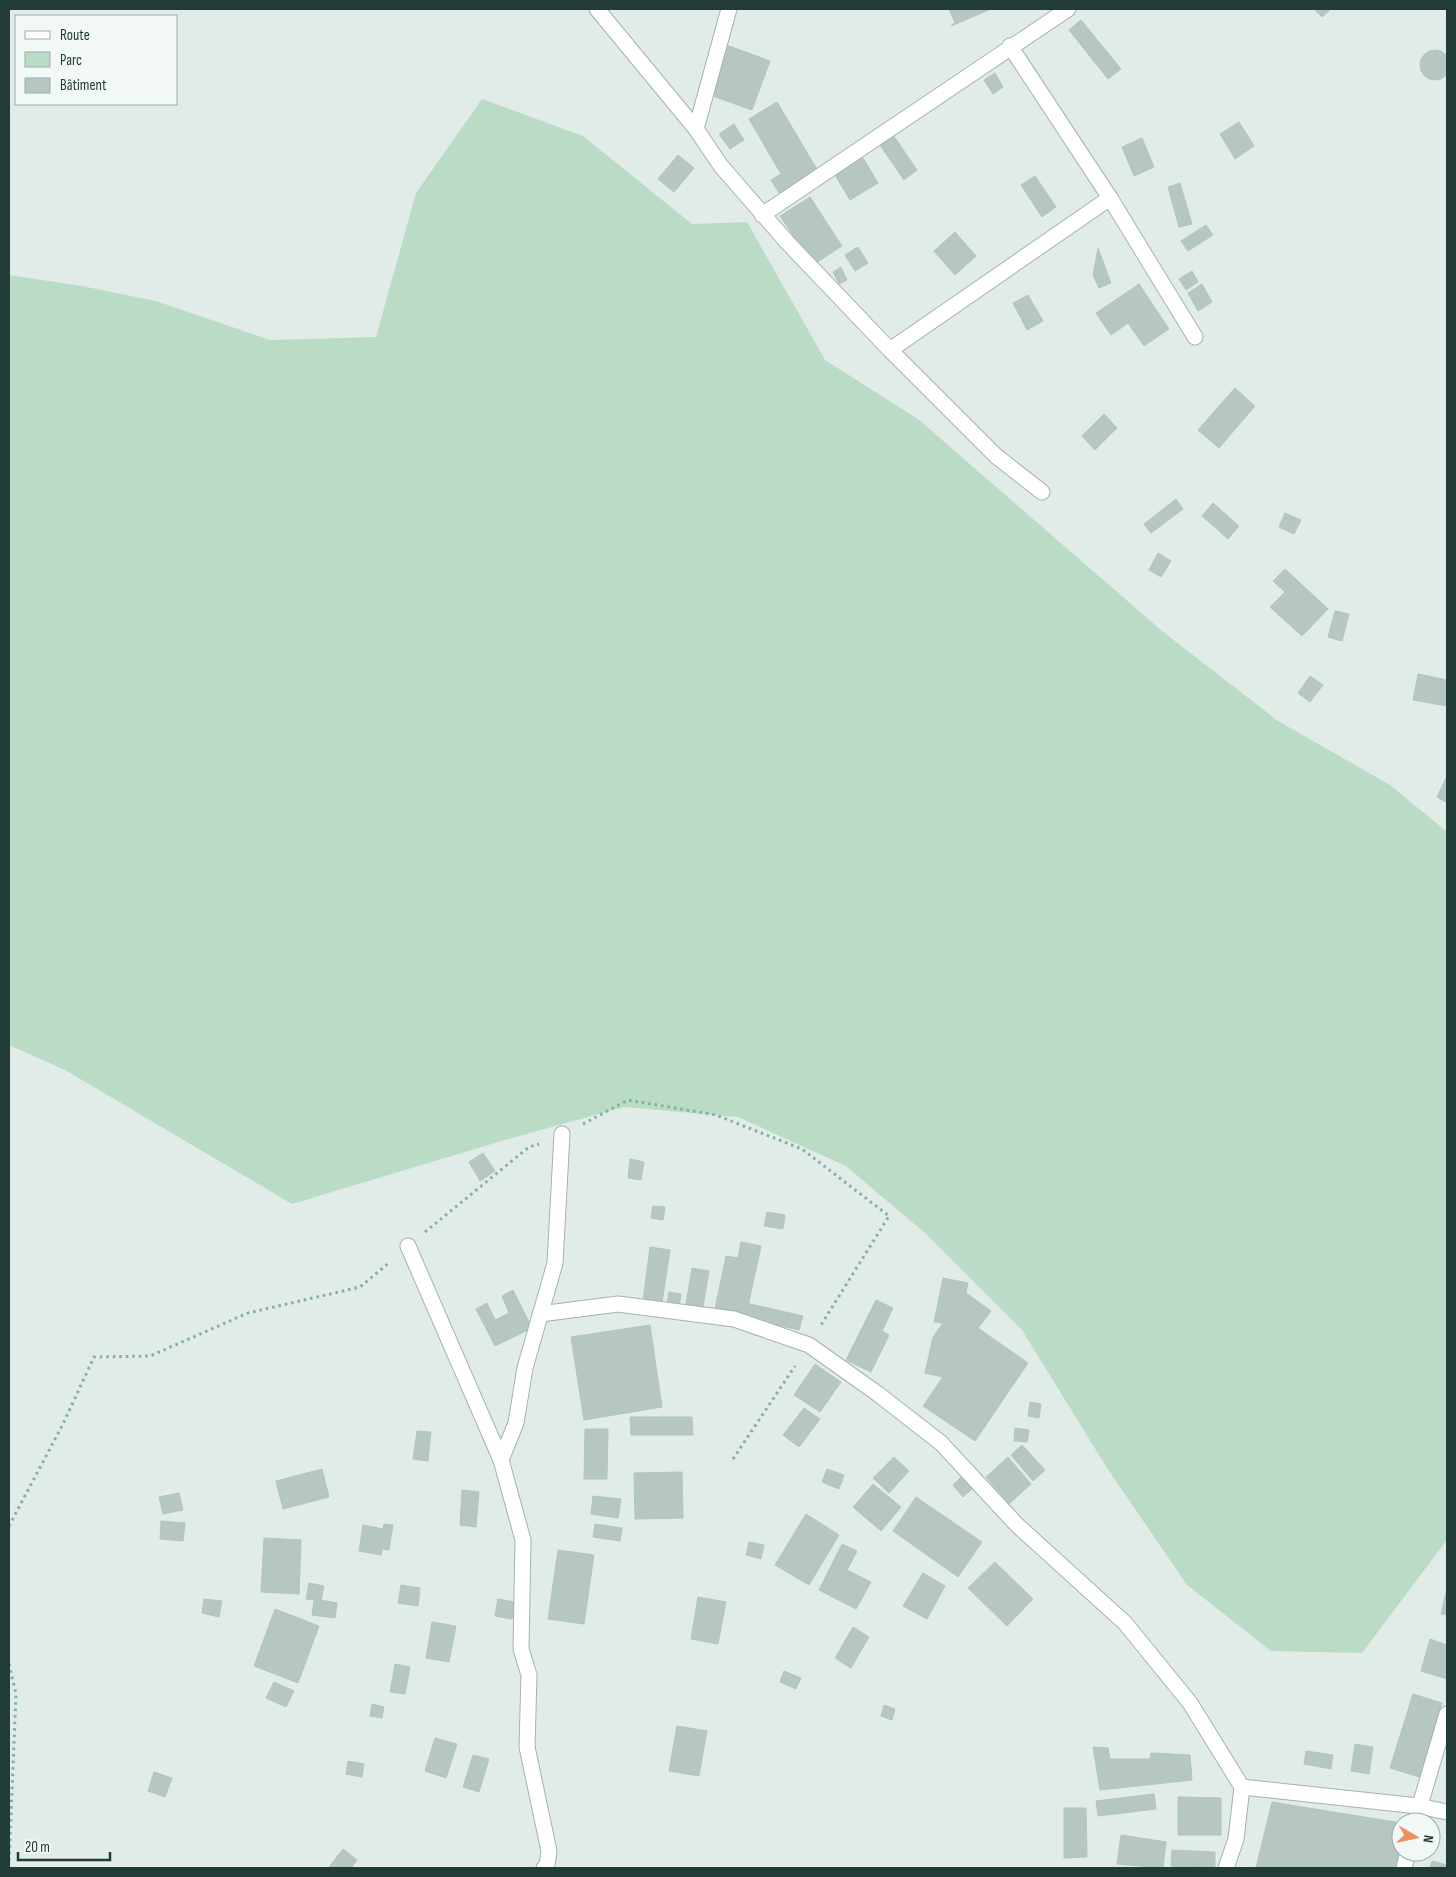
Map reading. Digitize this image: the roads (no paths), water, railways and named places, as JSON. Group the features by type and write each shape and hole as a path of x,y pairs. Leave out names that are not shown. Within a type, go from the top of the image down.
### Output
{"street":[{"path":"597,9 696,128 721,166 762,214 890,350 996,456 1042,492"},
{"path":"696,128 729,9"},
{"path":"762,214 1010,46 1068,9"},
{"path":"1010,46 1110,198 1195,337"},
{"path":"890,350 1110,198"},
{"path":"501,1460 516,1424 525,1368 555,1263 562,1134"},
{"path":"408,1246 501,1460 523,1540 521,1649 529,1675 527,1746 549,1851 547,1865 544,1868"},
{"path":"540,1314 618,1304 734,1319 808,1345 878,1394 940,1443 1017,1525 1125,1623 1190,1703 1242,1787 1236,1839 1226,1868"},
{"path":"1416,1812 1447,1714"},
{"path":"1242,1787 1418,1806 1447,1812"}]}
